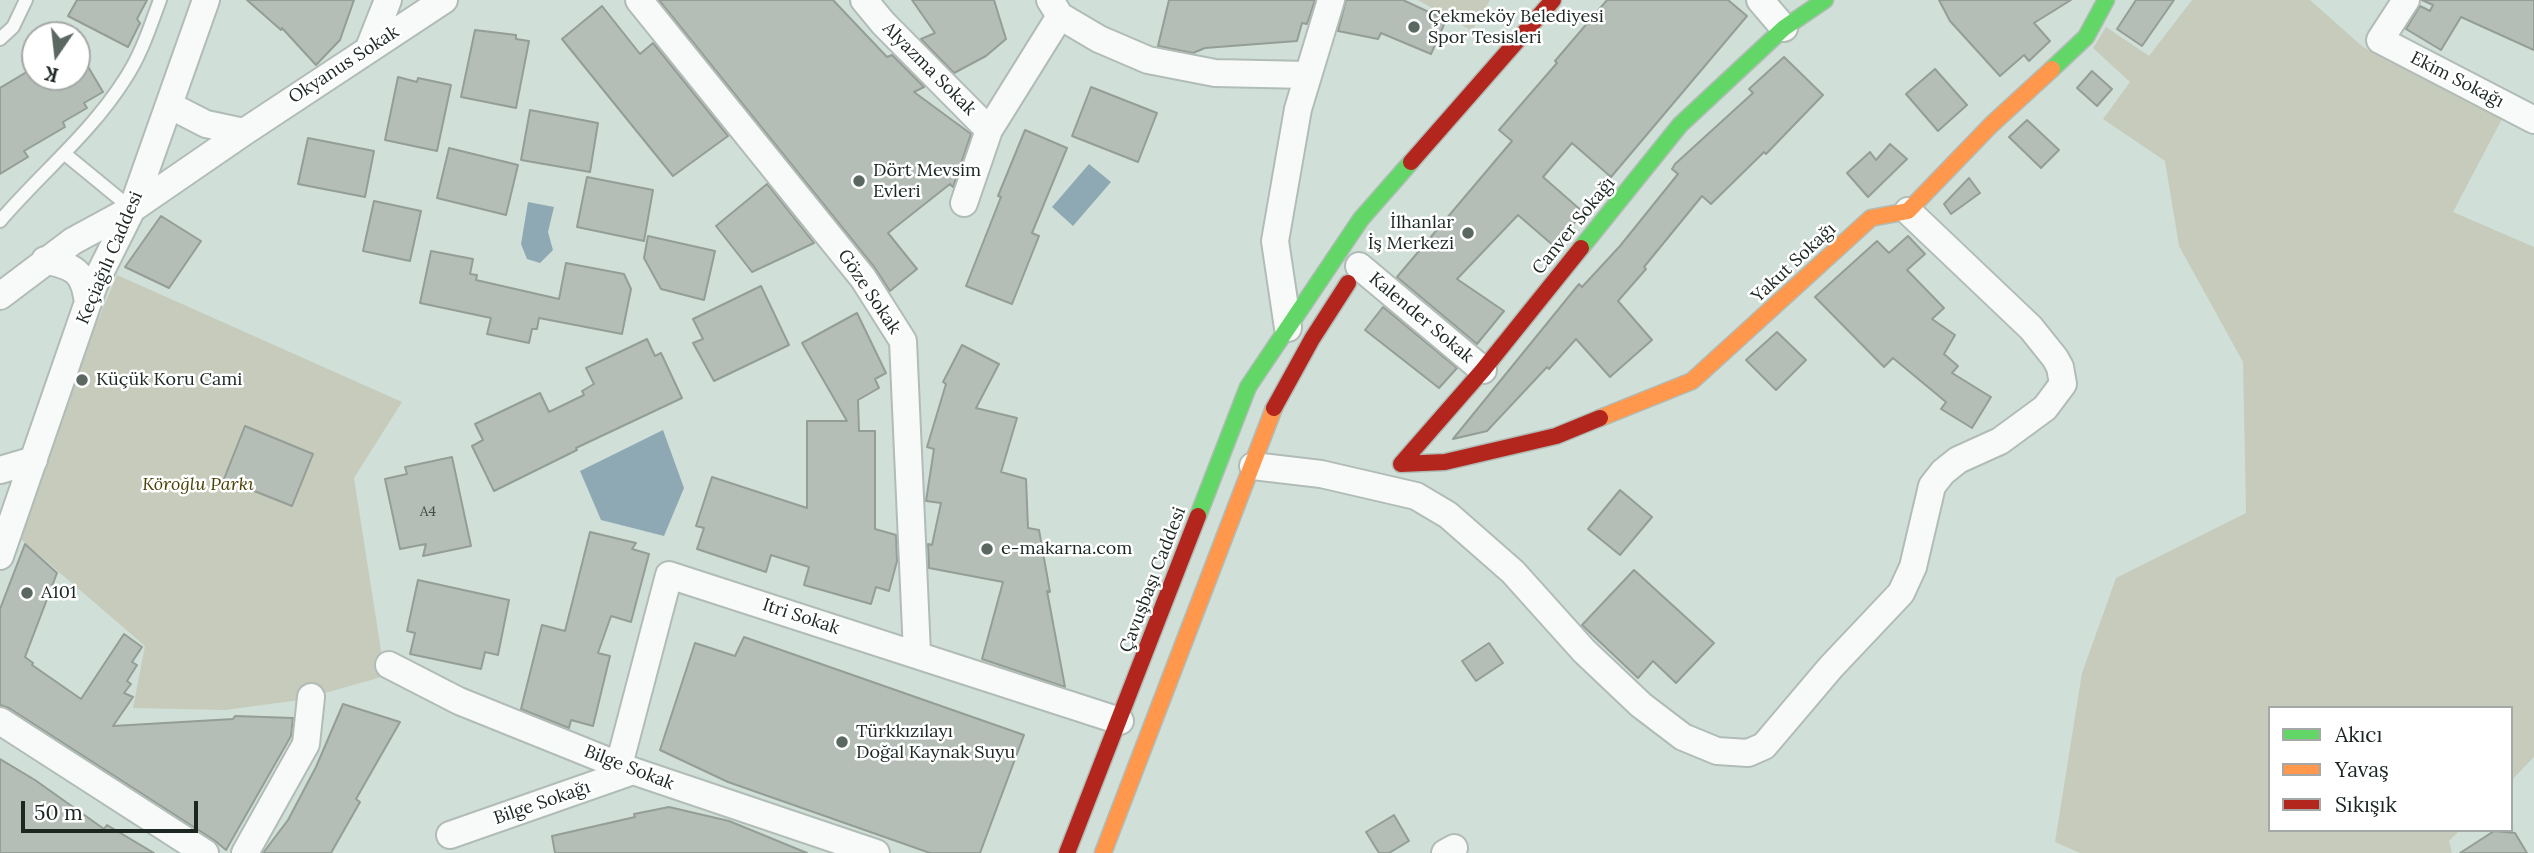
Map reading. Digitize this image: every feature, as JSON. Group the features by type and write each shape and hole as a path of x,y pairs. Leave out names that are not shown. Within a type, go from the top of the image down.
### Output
{"main road":[{"name":"Çavuşbaşı Caddesi","path":"1068,853 1248,387 1361,219 1553,0"},
{"name":"Canver Sokağı","path":"1401,464 1483,370 1680,125 1784,28 1825,0"},
{"path":"1908,211 1991,125 2086,37 2106,0"},
{"name":"Yakut Sokağı","path":"1401,464 1445,462 1556,436 1692,381 1871,218 1908,211"},
{"path":"1103,853 1276,403 1308,345 1362,261"},
{"path":"1288,328 1308,345"}],"street":[{"name":"Keçiağılı Caddesi","path":"0,556 94,285 132,209 206,0"},
{"path":"369,48 388,0"},
{"name":"Okyanus Sokak","path":"0,296 73,241 132,209 444,0"},
{"name":"Göze Sokak","path":"639,0 863,278 902,341 917,653"},
{"name":"Alyazma Sokak","path":"864,0 883,23 989,130 1055,8"},
{"path":"1288,328 1275,240 1298,109 1331,0"},
{"path":"1760,0 1784,28"},
{"name":"Ekim Sokağı","path":"2406,0 2380,40 2534,120"},
{"path":"1055,8 1099,39 1148,60 1215,73 1308,75"},
{"path":"169,105 206,124 244,132"},
{"path":"964,203 989,130"},
{"path":"1253,466 1321,474 1416,496 1448,515 1513,572 1584,651 1641,705 1683,737 1717,751 1748,752 1764,746 1831,667 1901,593 1913,567 1932,486 1943,472 1958,460 2000,441 2045,408 2063,384 2055,358 2031,328 1908,211"},
{"path":"45,260 74,268 82,278 88,303"},
{"name":"Kalender Sokak","path":"1362,261 1483,370"},
{"path":"0,470 34,460"},
{"path":"1352,481 1401,464"},
{"name":"Itri Sokak","path":"626,768 669,575 917,653 1120,721"},
{"name":"Bilge Sokak","path":"389,666 459,701 626,768 876,853"},
{"path":"245,853 306,744 311,697"},
{"path":"0,721 205,853"},
{"name":"Bilge Sokağı","path":"450,835 626,768"}],"lane":[{"path":"0,40 13,27 26,0"},
{"path":"0,221 65,154 110,101 126,78 160,0"},
{"path":"65,154 132,209"}],"green space":[{"path":"1418,0 1490,0 1472,31"},
{"path":"2192,0 2310,0 2363,47 2502,119 2453,212 2534,247 2534,757 2513,779 2513,706 2268,706 2268,832 2458,832 2449,841 2452,853 2080,853 2055,842 2082,673 2116,578 2246,513 2243,362 2179,246 2165,161 2103,119 2130,82 2093,48 2106,27 2149,56"},
{"name":"Köroğlu Parkı","path":"117,275 402,402 354,478 385,676 300,700 225,710 133,708 145,646 17,536 59,411"}],"water":[{"path":"1089,164 1111,182 1073,226 1052,207"},
{"path":"528,202 554,207 548,232 553,250 540,263 527,259 521,244"},
{"path":"663,430 684,488 664,536 601,520 580,471"}],"building":[{"path":"77,0 147,0 137,19 140,23 128,47 91,28 91,21 78,21 68,16"},
{"path":"247,0 354,0 340,40 316,65 282,28 281,30"},
{"path":"659,0 833,0 887,57 892,55 924,87 914,92 971,134 953,187 950,184 888,233 917,269 890,291 875,268"},
{"path":"912,0 994,0 1006,39 986,56 954,73 921,39 935,33"},
{"path":"1169,0 1315,0 1307,24 1302,23 1297,41 1205,48 1193,53 1158,46"},
{"path":"1346,0 1403,0 1446,20 1431,54 1381,33 1378,39 1338,31"},
{"path":"1607,0 1728,0 1747,16 1611,177 1572,143 1543,177 1583,212 1555,247 1518,215 1457,279 1504,311 1477,344 1397,277 1512,141 1499,130"},
{"path":"1939,0 2071,0 2034,23 2050,41 2029,61 2024,55 2000,76 1950,21"},
{"path":"2136,0 2174,0 2142,46 2117,29"},
{"path":"2422,0 2534,0 2534,50 2461,17 2441,50 2406,29 2420,6 2430,11 2433,5"},
{"path":"602,6 640,54 653,43 728,136 673,176 562,39"},
{"path":"475,30 516,35 516,39 529,41 516,108 461,97"},
{"path":"1784,57 1823,95 1766,154 1764,152 1711,204 1702,196 1618,301 1652,340 1610,377 1576,339 1487,431 1453,439 1579,284 1582,287 1620,246 1678,174 1672,169 1675,164 1753,93 1749,89"},
{"path":"1935,69 1967,105 1938,131 1906,94"},
{"path":"2092,71 2112,89 2097,106 2077,88"},
{"path":"91,72 103,92 84,103 87,108 63,122 65,127 24,151 28,157 0,174 0,88 21,75 21,91 91,91"},
{"path":"398,77 417,82 418,78 451,85 437,151 385,140"},
{"path":"1091,87 1157,113 1138,162 1072,136"},
{"path":"530,110 598,123 590,172 521,160"},
{"path":"2027,120 2059,150 2041,168 2009,137"},
{"path":"1025,130 1067,148 1032,233 1039,236 1012,304 966,286"},
{"path":"308,138 374,151 365,197 298,184"},
{"path":"1890,144 1907,159 1868,197 1847,173 1870,152 1876,160"},
{"path":"449,148 518,165 506,215 437,198"},
{"path":"587,177 653,190 644,241 577,227"},
{"path":"1969,178 1980,193 1951,214 1944,204"},
{"path":"767,184 814,243 752,272 716,226"},
{"path":"374,201 421,211 410,261 363,251"},
{"path":"161,216 201,241 169,288 125,267"},
{"path":"648,236 715,251 704,300 661,289 644,258"},
{"path":"1908,236 1925,254 1907,270 1944,308 1932,319 1955,335 1944,354 1958,366 1952,373 1991,397 1972,428 1941,409 1946,402 1893,358 1884,367 1815,297 1877,241 1889,253"},
{"path":"431,251 473,259 470,274 477,275 476,280 559,299 566,263 624,274 631,289 622,334 539,318 537,329 532,329 529,343 487,334 491,318 420,303"},
{"path":"761,286 789,345 714,381 693,343 703,339 693,319"},
{"path":"1383,307 1457,368 1439,388 1365,330"},
{"path":"857,313 886,373 875,379 879,388 858,400 859,431 875,431 875,529 896,535 897,561 889,591 876,587 871,604 804,585 809,567 771,555 766,572 697,549 704,528 696,526 712,477 807,508 807,421 847,421 802,343"},
{"path":"1777,332 1806,360 1776,390 1746,360"},
{"path":"647,339 655,356 661,353 682,398 576,448 577,450 494,491 472,446 483,440 475,424 540,393 549,412 584,395 582,391 594,384 586,368"},
{"path":"962,345 999,364 976,408 1017,418 1001,472 1026,479 1028,528 1039,530 1065,687 982,659 1003,582 929,568 928,544 932,545 941,503 926,501 934,449 927,447 946,384 943,382"},
{"path":"245,426 313,454 292,506 224,479"},
{"path":"452,457 471,546 423,556 426,544 400,549 385,479 407,474 405,467"},
{"path":"1620,490 1652,517 1620,555 1588,529"},
{"path":"590,532 636,543 632,549 649,554 631,622 611,616 598,653 610,656 593,726 571,720 569,728 521,709 542,625 565,631"},
{"path":"25,544 57,573 25,657 32,665 81,699 124,634 142,647 132,662 137,665 127,681 131,684 124,693 133,697 113,726 233,719 235,716 293,718 291,736 226,850 9,708 0,705 0,609"},
{"path":"1634,570 1714,643 1676,683 1653,661 1638,678 1582,625"},
{"path":"418,580 509,600 498,655 485,652 481,669 410,654 415,633 407,631"},
{"name":"Türkkızılayı Doğal Kaynak Suyu","path":"744,637 1024,735 980,853 930,853 728,782 660,750 695,643 735,656"},
{"path":"1489,643 1503,663 1476,681 1462,661"},
{"path":"343,704 400,722 356,799 360,802 331,853 263,853 288,820 316,767"},
{"path":"0,759 35,780 104,829 107,825 154,853 0,853"},
{"path":"669,807 729,821 807,853 555,853 552,836"},
{"path":"1394,815 1409,841 1389,853 1379,853 1366,832"},
{"path":"2492,832 2504,832 2515,833 2527,853 2460,853"}],"traffic: fast":[{"path":"1581,248 1680,125 1784,28 1825,0"},
{"path":"2052,69 2086,37 2106,0"},
{"path":"1198,516 1248,387 1361,219 1411,162"}],"traffic: slow":[{"path":"1600,418 1692,381 1871,218 1908,211 1991,125 2052,69"},
{"path":"1103,853 1274,408"}],"traffic: jam":[{"path":"1411,162 1553,0"},
{"path":"1581,248 1483,370 1401,464 1445,462 1556,436 1600,418"},
{"path":"1274,408 1312,339 1348,283"},
{"path":"1067,853 1198,516"}],"place":[{"name":"Çekmeköy Belediyesi Spor Tesisleri","path":"1414,27"},
{"name":"Dört Mevsim Evleri","path":"859,181"},
{"name":"İlhanlar İş Merkezi","path":"1468,233"},
{"name":"Küçük Koru Cami","path":"82,380"},
{"name":"e-makarna.com","path":"987,549"},
{"name":"A101","path":"27,593"},
{"name":"Türkkızılayı Doğal Kaynak Suyu","path":"842,742"}]}
